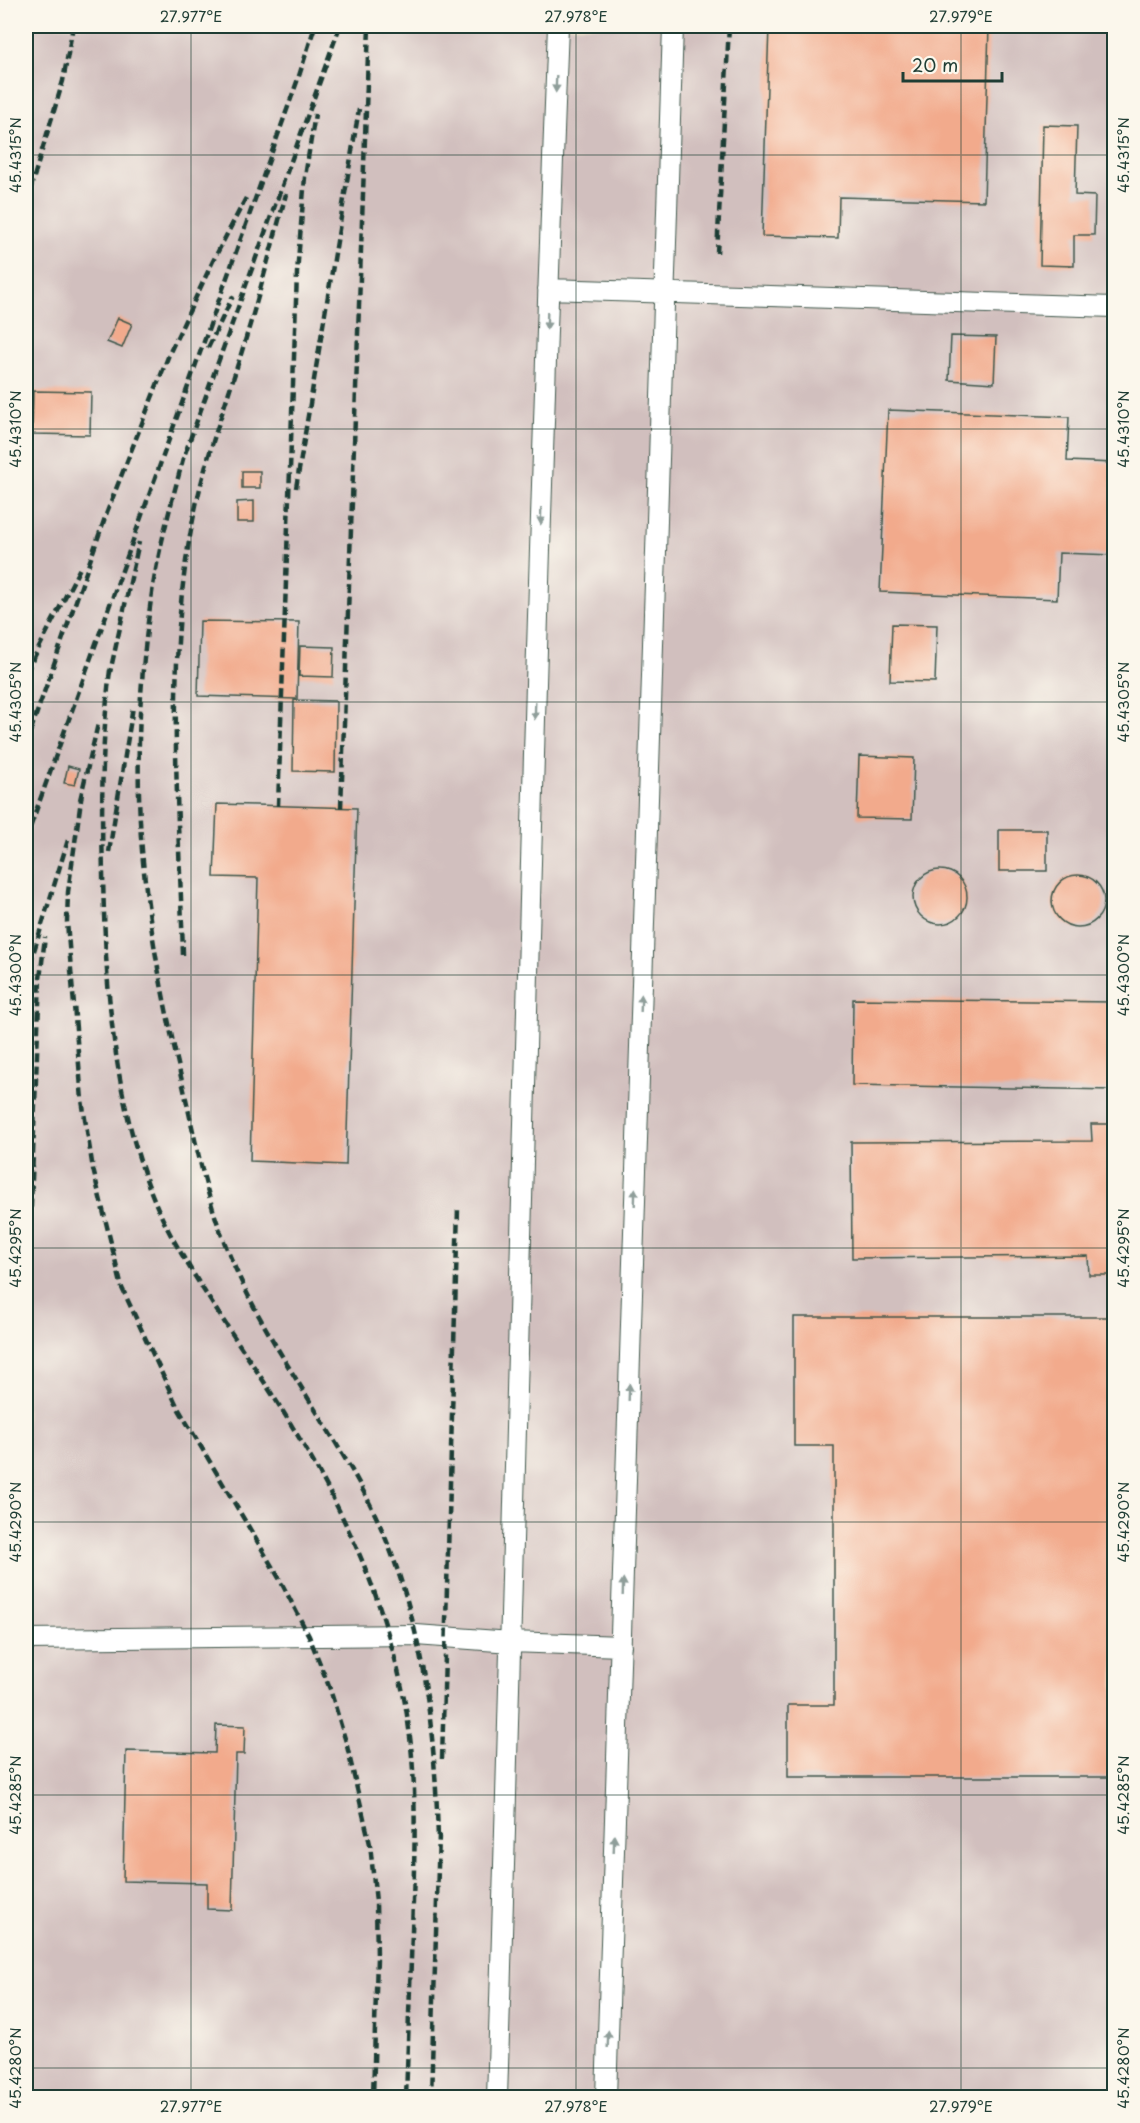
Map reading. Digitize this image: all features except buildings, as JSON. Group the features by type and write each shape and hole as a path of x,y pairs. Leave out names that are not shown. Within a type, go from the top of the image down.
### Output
{"lane":[{"path":"497,2097 511,1642 528,922 558,26"},
{"path":"606,2097 673,26"},
{"path":"548,289 1114,307"},
{"path":"26,1639 416,1635 511,1642 621,1646"}],"shaded area":[{"path":"26,26 1114,26 1114,2097 26,2098"}],"railway":[{"path":"26,50 29,26"},
{"path":"30,190 63,81 73,26"},
{"path":"26,839 315,26"},
{"path":"340,26 183,459 166,522 153,586 143,665 139,745 140,824 148,904 159,971 197,1151 209,1196 224,1241 247,1294 353,1472 387,1542 402,1583 422,1667 429,1710 438,1840"},
{"path":"341,808 369,26"},
{"path":"717,253 729,26"},
{"path":"296,488 359,109"},
{"path":"278,806 297,273 305,177 315,114"},
{"path":"26,744 107,512 170,352 248,194"},
{"path":"183,955 177,794 176,686 184,578 192,525 202,481 248,331 286,194"},
{"path":"208,348 233,296"},
{"path":"109,677 139,542"},
{"path":"26,673 80,568"},
{"path":"110,670 102,797 104,918 117,1061 138,1154 153,1198 173,1239 306,1449 338,1508 378,1602 403,1693 412,1754 415,1831 406,2098"},
{"path":"109,852 133,707"},
{"path":"80,800 98,724"},
{"path":"82,793 68,892 67,922 82,1100 93,1169 122,1288 178,1408 279,1578 309,1636 330,1689 346,1742 370,1844 376,1902 377,1957 373,2098"},
{"path":"26,977 68,840"},
{"path":"26,1329 40,979 45,937"},
{"path":"26,1066 30,1039"},
{"path":"442,1759 458,1208"},
{"path":"431,2098 439,1834"}]}
